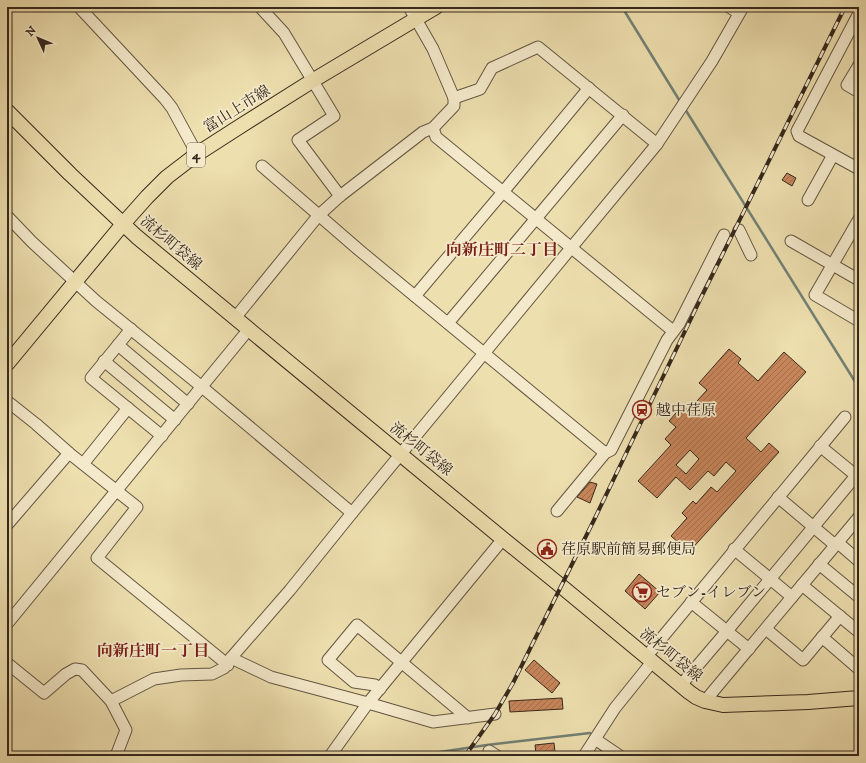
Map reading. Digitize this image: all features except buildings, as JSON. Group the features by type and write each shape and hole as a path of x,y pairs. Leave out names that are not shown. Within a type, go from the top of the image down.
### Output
{"main road":[{"name":"富山上市線","path":"7,364 122,224 167,177 197,154 312,81 412,13 436,7"},
{"name":"流杉町袋線","path":"7,111 122,224 649,660 696,697 722,705 808,702 859,698"}],"street":[{"path":"79,7 165,99 172,108 197,154"},
{"path":"260,7 284,33 334,116 298,140 340,196"},
{"path":"111,701 154,679 181,675 212,674 224,668 657,144 712,61 741,10 729,7"},
{"path":"235,318 318,216 340,196 423,132 433,128 454,106 454,98 432,50 412,13"},
{"path":"859,13 797,131 799,136 859,169"},
{"path":"454,98 480,89 492,68 538,46 657,144"},
{"path":"859,65 848,85 859,92"},
{"path":"415,296 504,192 589,88"},
{"path":"448,323 623,115"},
{"path":"433,128 436,137 673,331"},
{"path":"808,200 834,155"},
{"path":"262,166 318,216 605,453"},
{"path":"7,216 32,242 96,301 352,512"},
{"path":"859,219 815,295 859,321"},
{"path":"739,230 751,255"},
{"path":"557,511 605,453 611,450 667,340 679,324 724,235"},
{"path":"792,241 859,280"},
{"path":"131,329 91,378 162,436"},
{"path":"7,624 249,329"},
{"path":"118,345 188,404"},
{"path":"104,361 175,420"},
{"path":"7,401 36,424 68,453 137,507 97,558 229,661 272,677 433,722 495,714"},
{"path":"82,464 128,408"},
{"path":"584,756 615,708 691,602 844,417"},
{"path":"681,685 858,475 820,446"},
{"path":"7,525 68,453"},
{"path":"778,497 814,527 859,561"},
{"path":"705,701 802,584 857,522"},
{"path":"330,756 368,703 503,539"},
{"path":"734,550 792,597"},
{"path":"819,564 859,597"},
{"path":"802,584 859,632"},
{"path":"691,602 749,649"},
{"path":"766,629 803,660 840,616"},
{"path":"380,689 375,685 354,682 328,660 357,625 468,718"},
{"path":"822,637 859,669"},
{"path":"7,663 44,693 66,674 75,670 82,670 111,701 126,730 116,756"},
{"path":"595,739 620,756"}],"waterway":[{"path":"622,7 681,103"},
{"path":"685,109 859,388"},
{"path":"413,756 487,745 590,733"}],"railway":[{"path":"465,756 495,714 513,683 845,7"}],"place":[{"name":"越中荏原","path":"642,410"},
{"name":"荏原駅前簡易郵便局","path":"547,549"},
{"name":"セブン-イレブン","path":"642,592"}],"district":[{"name":"向新庄町二丁目","path":"502,250"},
{"name":"向新庄町一丁目","path":"153,651"}]}
